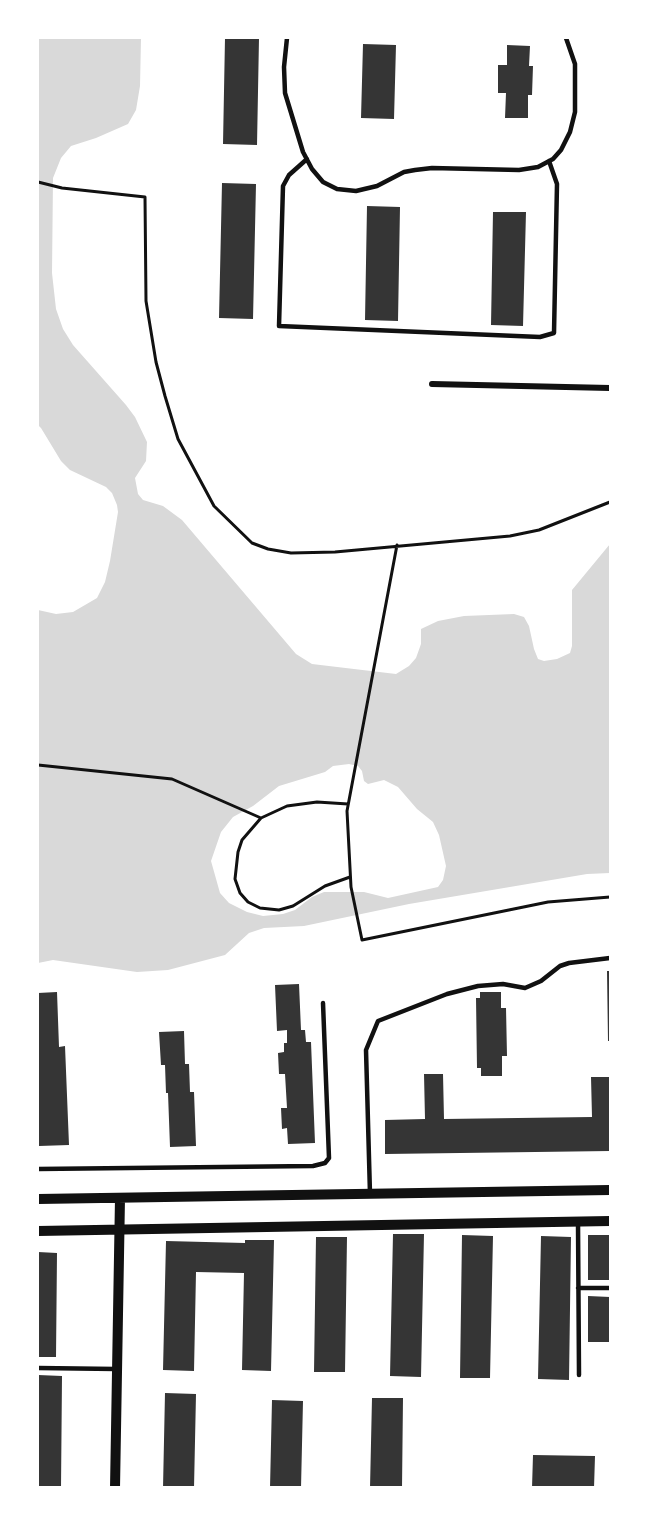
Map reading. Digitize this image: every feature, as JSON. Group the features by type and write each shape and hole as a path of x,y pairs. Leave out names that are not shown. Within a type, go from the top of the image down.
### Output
{"street":[{"path":"432,384 610,388"},
{"path":"38,1199 610,1190"},
{"path":"115,1488 120,1198"},
{"path":"38,1231 610,1221"}],"lane":[{"path":"287,38 284,67 285,93 291,117 307,159 323,182 337,189 356,191 377,186 404,172 415,170 432,168 519,170 538,167 549,161 561,150 570,132 575,112 574,64 566,38"},
{"path":"307,159 289,175 284,186 279,326 540,337 554,333 557,184 549,161"},
{"path":"370,1194 366,1050 378,1021 447,994 478,986 503,984 525,988 541,981 560,966 610,958"},
{"path":"38,1169 313,1166 325,1163 329,1158 323,1003"},
{"path":"578,1222 579,1375"},
{"path":"579,1288 610,1288"},
{"path":"38,1368 117,1369"}],"path":[{"path":"38,182 146,196 146,301 156,362 178,439 214,506 252,543 268,549 291,553 335,552 510,536 539,530 610,502"},
{"path":"397,545 348,802 351,887 362,940 549,902 610,897"},
{"path":"38,765 172,778 261,818"},
{"path":"348,802 317,802 287,806 261,818 242,840 235,865 240,893 248,902 260,908 279,910 293,906 325,886 350,877"}],"shaded area":[{"path":"38,38 141,38 140,86 136,110 128,124 71,146 61,158 53,178 52,273 56,309 63,329 73,345 135,417 147,442 146,461 135,478 138,494 143,500 163,506 182,520 296,654 312,664 396,674 409,666 416,658 421,644 421,629 438,621 464,616 514,614 524,617 529,626 538,659 544,661 557,659 570,653 572,590 610,544 610,873 587,874 409,904 304,926 264,928 249,933 225,955 168,970 137,972 53,960 38,963 38,610 56,614 73,612 97,598 105,582 118,512 112,493 106,487 70,470 61,461 38,425","holes":["349,764 358,766 362,771 364,781 368,784 384,780 398,787 417,809 433,822 439,835 446,866 443,880 438,887 388,898 364,892 324,892 312,897 295,910 263,916 247,912 229,903 220,893 211,861 221,832 233,817 253,806 279,786 325,772 333,766"]}],"building":[{"path":"225,38 259,38 257,145 223,144"},
{"path":"363,44 396,45 394,119 361,118"},
{"path":"507,45 530,46 529,66 533,66 532,95 528,95 528,118 505,118 506,93 498,93 498,65 507,65"},
{"path":"222,183 256,184 253,319 219,318"},
{"path":"367,206 400,207 398,321 365,320"},
{"path":"493,212 526,212 523,326 491,325"},
{"path":"607,971 610,971 610,1041 608,1041"},
{"path":"299,984 301,1030 305,1030 306,1042 311,1042 315,1143 288,1144 287,1128 282,1129 281,1108 287,1108 285,1074 279,1074 278,1053 284,1052 287,1030 277,1031 275,985"},
{"path":"57,992 59,1047 65,1046 69,1145 39,1146 38,993"},
{"path":"480,992 501,992 501,1008 506,1008 507,1056 502,1056 502,1076 481,1076 481,1068 477,1068 476,998 480,998"},
{"path":"184,1031 185,1064 189,1064 190,1092 194,1092 196,1146 170,1147 168,1093 166,1093 165,1065 161,1065 159,1032"},
{"path":"424,1074 443,1074 444,1119 592,1117 591,1077 610,1077 610,1151 385,1154 385,1120 425,1119"},
{"path":"393,1234 424,1234 421,1377 390,1376"},
{"path":"462,1235 493,1236 490,1378 460,1378"},
{"path":"588,1235 610,1235 610,1280 588,1280"},
{"path":"541,1236 571,1237 569,1380 538,1379"},
{"path":"316,1237 347,1237 345,1372 314,1372"},
{"path":"245,1240 274,1240 271,1371 242,1370 244,1273 196,1272 194,1371 163,1370 166,1241 245,1243"},
{"path":"38,1252 57,1253 56,1357 38,1357"},
{"path":"588,1296 610,1297 610,1342 588,1342"},
{"path":"38,1375 62,1376 61,1488 38,1488"},
{"path":"165,1393 196,1394 194,1488 163,1488"},
{"path":"372,1398 403,1398 402,1488 370,1488"},
{"path":"272,1400 303,1401 301,1488 270,1488"},
{"path":"533,1455 595,1456 594,1488 532,1488"}]}
